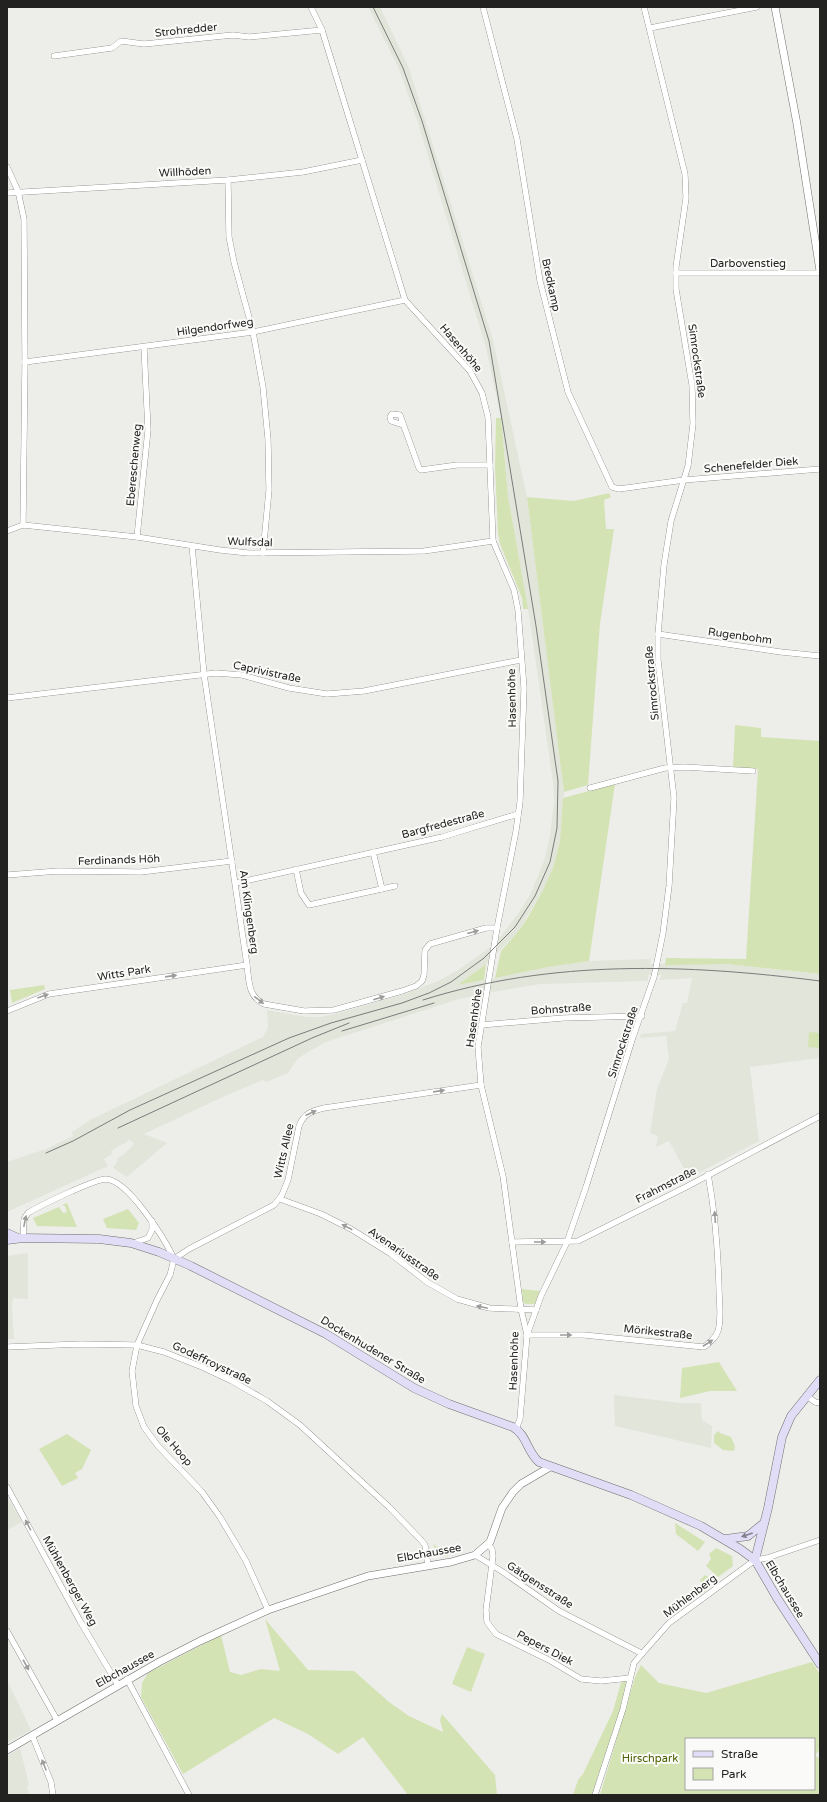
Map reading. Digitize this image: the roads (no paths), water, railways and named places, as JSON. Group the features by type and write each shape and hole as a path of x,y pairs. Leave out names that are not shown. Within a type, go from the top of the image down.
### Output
{"main road":[{"path":"7,1233 20,1238"},
{"path":"7,1240 20,1238"},
{"name":"Dockenhudener Straße","path":"20,1238 99,1240 131,1243 174,1259 258,1298 326,1334 414,1388 449,1404 516,1429"},
{"path":"755,1560 782,1436 791,1416 820,1380"},
{"path":"516,1429 522,1434 534,1457 539,1462 550,1467"},
{"name":"Elbchaussee","path":"550,1467 631,1495 675,1514 726,1540 755,1560 776,1598 820,1664"},
{"path":"726,1540 748,1536 764,1523"}],"street":[{"name":"Hasenhöhe","path":"311,7 322,30 405,300 470,371 482,393 488,416 493,541 514,590 518,610 524,688 520,802 516,831 497,928 478,1047 481,1085 503,1176 521,1309 527,1335 520,1419 516,1429"},
{"name":"Bredkamp","path":"483,7 518,139 540,281 562,376 568,392 614,488 619,489 684,480"},
{"name":"Simrockstraße","path":"527,1335 553,1268 567,1242 630,1051 634,1034 642,1016 654,977 666,913 674,798 658,660 658,634 664,565 671,521 684,480 691,446 693,405 692,385 676,289 676,273 686,198 685,174 644,7"},
{"path":"650,28 757,7"},
{"path":"775,7 797,124 820,272"},
{"name":"Strohredder","path":"54,56 112,48 121,41 144,44 233,35 249,37 322,30"},
{"name":"Willhöden","path":"7,193 18,191 228,180 303,172 362,160"},
{"path":"7,167 18,191 24,219 25,362 23,525"},
{"path":"228,180 229,237 253,332 264,387 268,439 268,490 263,553"},
{"name":"Darbovenstieg","path":"676,273 820,272"},
{"name":"Hilgendorfweg","path":"25,362 253,332 405,300"},
{"name":"Ebereschenweg","path":"137,537 148,430 144,347"},
{"path":"403,425 421,470 457,465 490,465"},
{"name":"Schenefelder Diek","path":"684,480 820,469"},
{"name":"Wulfsdal","path":"7,531 23,525 137,537 220,550 263,553 424,551 493,541"},
{"name":"Am Klingenberg","path":"192,546 204,674 247,965 252,993 259,1002 304,1011 339,1010 402,991 419,984 424,975 425,950 430,944 486,928 497,928"},
{"name":"Rugenbohm","path":"658,634 781,652 820,656"},
{"name":"Caprivistraße","path":"7,698 204,674 227,673 242,675 289,688 327,694 364,692 521,660"},
{"path":"590,788 671,768 753,771"},
{"name":"Bargfredestraße","path":"236,883 452,835 518,814"},
{"path":"373,852 382,889"},
{"name":"Ferdinands Höh","path":"7,875 58,871 141,872 232,861"},
{"path":"296,869 301,893 308,904 395,886"},
{"name":"Witts Park","path":"7,1012 49,994 247,965"},
{"name":"Bohnstraße","path":"481,1025 563,1018 642,1016"},
{"name":"Witts Allee","path":"280,1199 288,1180 302,1119 308,1113 324,1108 481,1085"},
{"name":"Frahmstraße","path":"512,1242 578,1241 820,1116"},
{"name":"Mörikestraße","path":"527,1335 584,1335 704,1346 713,1340 718,1332 720,1322 715,1210 708,1174"},
{"path":"20,1238 24,1219 28,1213 92,1183 108,1179 119,1183 152,1221 164,1237 174,1259 189,1248 268,1209 280,1199"},
{"name":"Avenariusstraße","path":"280,1199 321,1214 352,1229 391,1254 427,1282 457,1299 489,1308 521,1309"},
{"path":"131,1243 148,1238 152,1230 152,1221"},
{"name":"Ole Hoop","path":"174,1259 170,1275 137,1345 132,1371 136,1406 144,1427 158,1446 202,1492 220,1517 246,1561 268,1610"},
{"path":"521,1309 536,1310"},
{"name":"Godeffroystraße","path":"7,1347 81,1344 137,1345 164,1352 232,1381 267,1401 300,1425 389,1507 422,1540 425,1545 428,1566"},
{"path":"807,1396 820,1404"},
{"name":"Elbchaussee","path":"7,1750 127,1680 200,1641 268,1610 368,1576 456,1561 475,1555 488,1544 502,1508 513,1492 521,1484 550,1467"},
{"name":"Mühlenberger Weg","path":"7,1487 10,1498 118,1685"},
{"path":"755,1560 767,1558 820,1540"},
{"name":"Gätgensstraße","path":"488,1544 493,1551 492,1565 559,1611 641,1653"},
{"path":"475,1555 492,1565"},
{"name":"Mühlenberg","path":"641,1653 669,1623 755,1560"},
{"name":"Pepers Diek","path":"492,1565 486,1610 487,1622 496,1634 549,1660 581,1678 601,1681 630,1678"},
{"path":"7,1631 57,1720"},
{"path":"596,1795 623,1709 634,1662 641,1653"},
{"path":"127,1680 189,1795"},
{"path":"32,1735 51,1782 53,1795"}],"tram line":[{"path":"46,1153 73,1141 130,1110 289,1038 331,1023 402,1003 429,993 451,982 484,958 515,927 535,896 550,862 557,828 558,781 536,626 489,341 422,121 403,68 373,7"},
{"path":"423,1000 472,987 521,977 570,971 670,969 720,971 820,981"},
{"path":"342,1031 434,1003"},
{"path":"118,1128 312,1038 349,1023"}],"park label":[{"name":"Hirschpark","path":"650,1758"}]}
